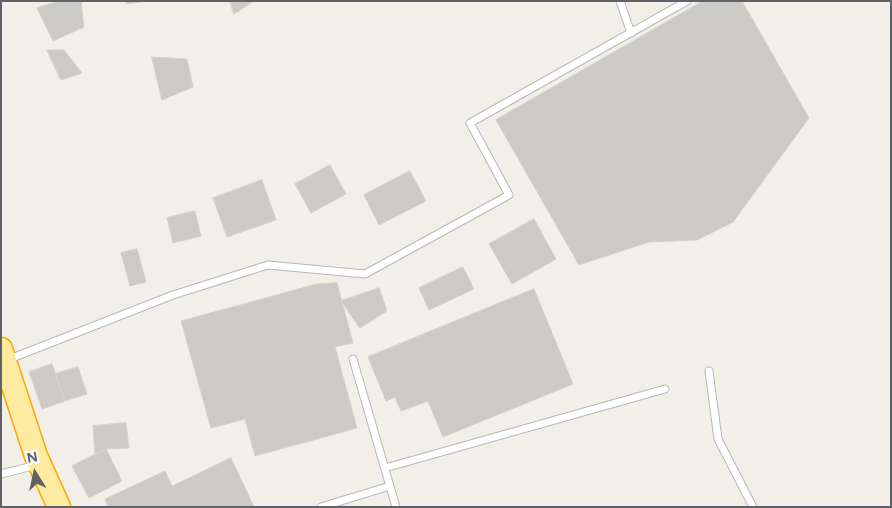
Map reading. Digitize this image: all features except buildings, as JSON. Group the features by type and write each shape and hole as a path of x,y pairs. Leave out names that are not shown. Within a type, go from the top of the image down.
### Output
{"highway":[{"path":"3,355 40,464 59,507"}],"lane":[{"path":"620,1 631,33"},
{"path":"3,355 173,295 268,265 365,274 509,195 470,123 687,1"},
{"path":"353,359 396,507"},
{"path":"709,371 718,439 753,507"},
{"path":"385,468 665,389"},
{"path":"1,474 40,464"},
{"path":"321,507 390,486"}]}
